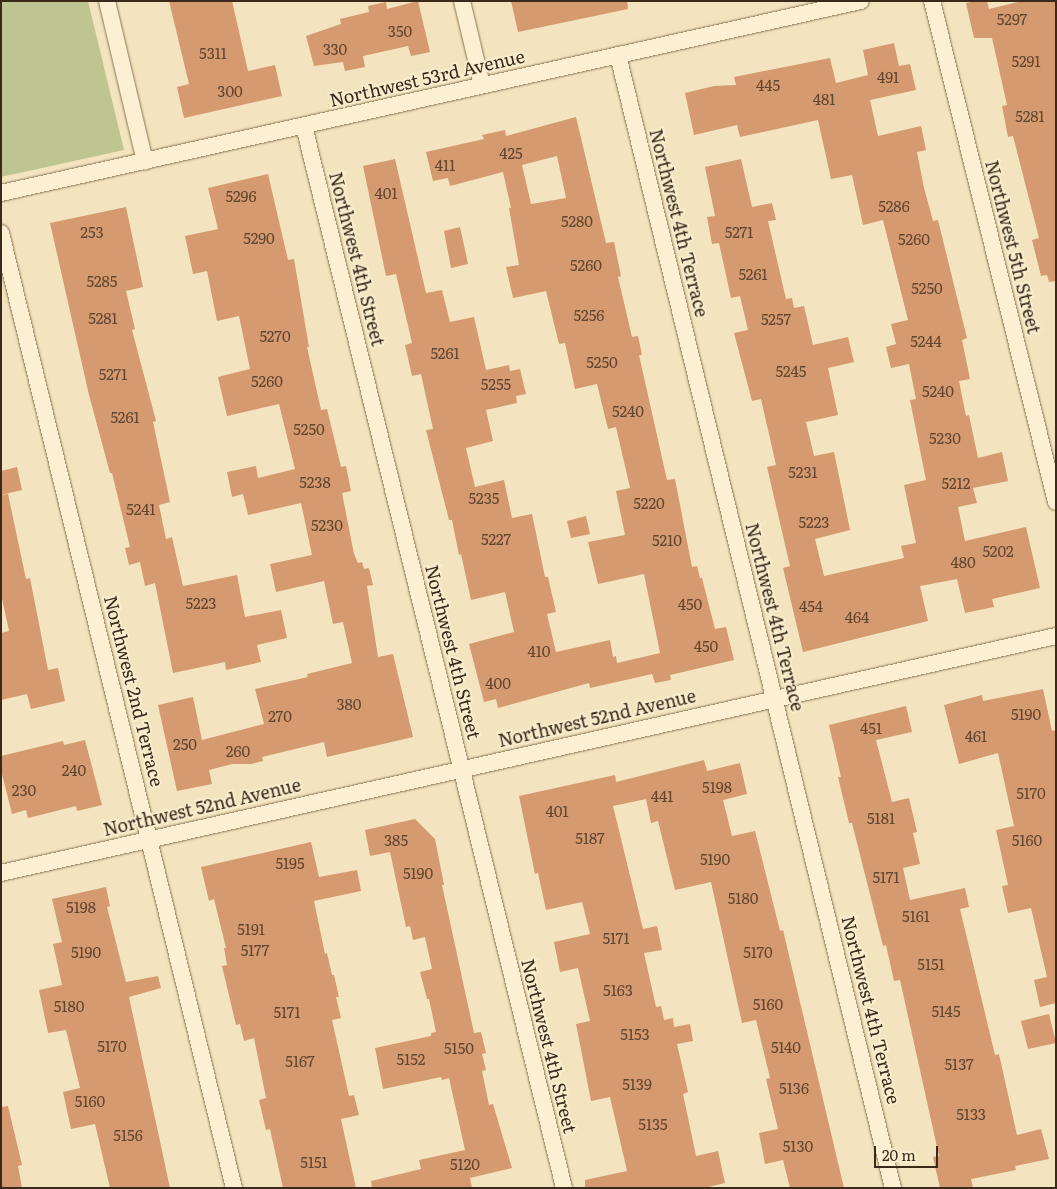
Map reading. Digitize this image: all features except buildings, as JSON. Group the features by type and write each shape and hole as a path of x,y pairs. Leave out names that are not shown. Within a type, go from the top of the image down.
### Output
{"street":[{"path":"107,1 145,162"},
{"path":"462,1 482,85"},
{"name":"Northwest 53rd Avenue","path":"1,194 861,1"},
{"name":"Northwest 5th Street","path":"932,1 1056,502"},
{"name":"Northwest 4th Terrace","path":"618,55 893,1188"},
{"name":"Northwest 4th Street","path":"304,126 564,1188"},
{"name":"Northwest 2nd Terrace","path":"1,233 234,1188"},
{"name":"Northwest 52nd Avenue","path":"1,873 1056,636"}],"green space":[{"path":"1,1 88,1 124,150 1,177"}]}
